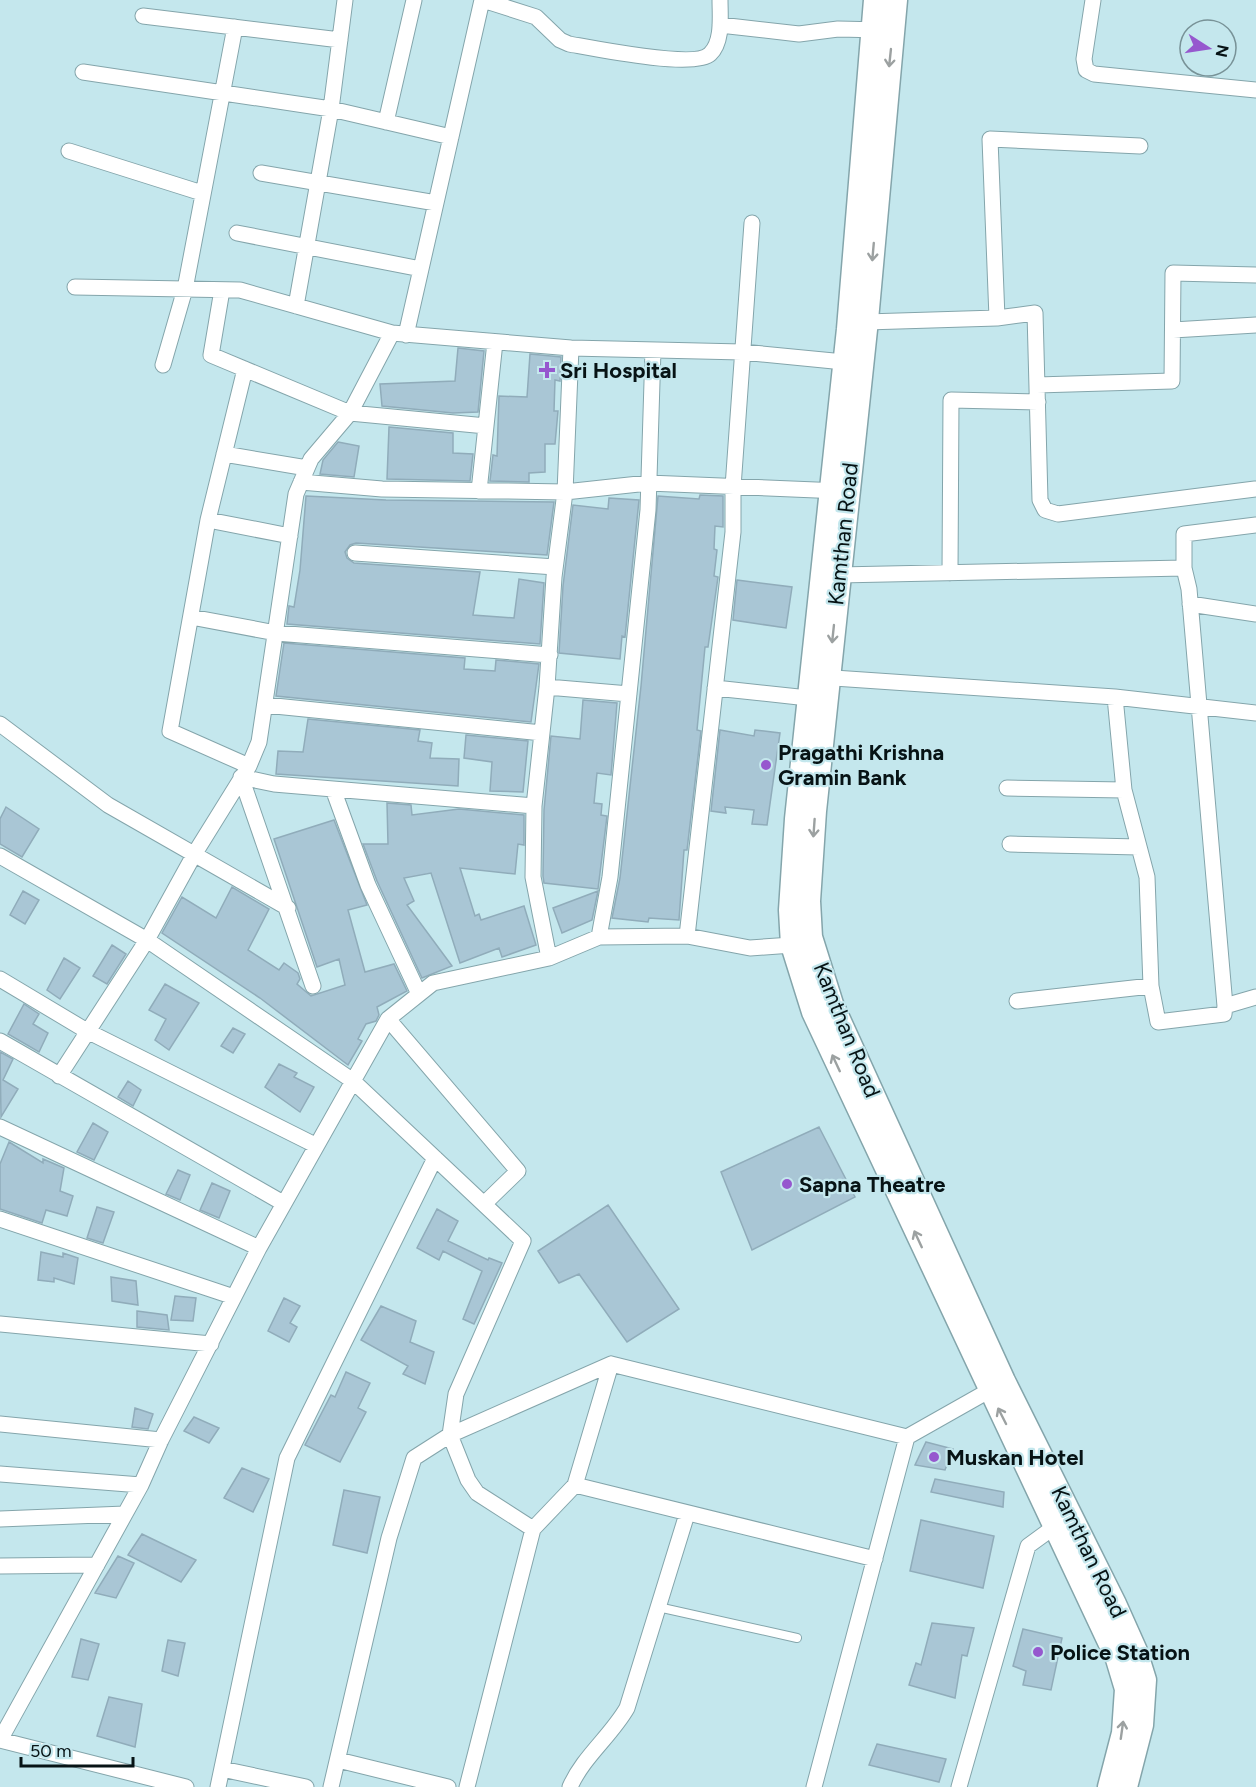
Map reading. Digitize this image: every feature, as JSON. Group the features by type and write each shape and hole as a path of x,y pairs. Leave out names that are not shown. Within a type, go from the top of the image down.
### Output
{"main road":[{"name":"Kamthan Road","path":"875,0 883,30 866,322 839,491 816,684 813,845 809,901 802,941 832,1004 879,1132 996,1386 1062,1521 1126,1689 1123,1733 1109,1787"},
{"name":"Kamthan Road","path":"816,684 839,575 843,362 883,30 896,0"},
{"name":"Kamthan Road","path":"1062,1521 1115,1604 1145,1680 1142,1725 1126,1787"}],"street":[{"path":"297,306 331,109 345,0"},
{"path":"386,122 414,0"},
{"path":"59,1076 147,940 195,853 245,771 259,742 296,494 311,459 350,413 399,334 421,269 482,0 536,17 560,40 568,44 651,58 704,58 712,53 717,42 720,0"},
{"path":"1093,0 1084,59 1086,70 1094,74 1256,90"},
{"path":"143,16 340,40"},
{"path":"720,25 799,34 838,28 883,30"},
{"path":"163,365 185,289 235,27"},
{"path":"83,72 331,109 451,137"},
{"path":"997,318 990,139 1140,146"},
{"path":"69,151 202,193"},
{"path":"261,173 436,203"},
{"path":"687,936 733,532 733,487 752,223"},
{"path":"237,233 421,269"},
{"path":"1037,385 1172,381 1173,273 1256,275"},
{"path":"75,287 240,290 399,334 571,348 742,352 843,362"},
{"path":"222,290 211,355 350,413 486,426"},
{"path":"866,322 997,318 1035,313 1040,500 1045,510 1058,514 1256,489"},
{"path":"1173,330 1256,325"},
{"path":"478,491 495,342"},
{"path":"549,958 533,877 534,806 550,655 555,567 565,492 571,348"},
{"path":"599,937 610,877 648,510 653,350"},
{"path":"245,369 208,520 170,731 274,784 534,806"},
{"path":"950,573 951,400 1038,402"},
{"path":"224,454 350,488 565,492 648,483 839,491"},
{"path":"208,520 290,536"},
{"path":"1114,697 1124,790 1147,877 1151,986 1158,1022 1224,1014 1190,604 1184,568 1184,534 1256,525"},
{"path":"355,554 555,567"},
{"path":"839,575 1184,568"},
{"path":"1190,604 1256,614"},
{"path":"191,617 276,633 550,655"},
{"path":"715,688 816,684 1114,697 1256,713"},
{"path":"547,687 628,694"},
{"path":"265,705 542,733"},
{"path":"0,724 108,805 288,908"},
{"path":"245,771 313,986"},
{"path":"1007,788 1124,790"},
{"path":"333,789 368,885 419,994"},
{"path":"1010,844 1139,847"},
{"path":"0,856 147,940 353,1081 523,1241 456,1394 450,1435 468,1480 477,1493 533,1530"},
{"path":"186,1787 0,1740 141,1485 161,1440 259,1248 388,1019 433,983 549,958 599,937 687,936 750,948 802,941"},
{"path":"0,979 87,1031 315,1145"},
{"path":"1017,1001 1151,986"},
{"path":"1225,1006 1256,997"},
{"path":"388,1019 518,1171 484,1204"},
{"path":"0,1041 284,1203"},
{"path":"0,1127 259,1248"},
{"path":"218,1787 287,1458 435,1158"},
{"path":"0,1219 234,1297"},
{"path":"0,1324 212,1344"},
{"path":"467,1787 533,1530 575,1485 611,1364"},
{"path":"331,1787 389,1538 414,1458 450,1435 611,1364 907,1437 996,1386"},
{"path":"0,1424 161,1440"},
{"path":"814,1787 907,1437"},
{"path":"0,1474 141,1485"},
{"path":"575,1485 875,1559"},
{"path":"0,1519 125,1514"},
{"path":"570,1787 627,1708 687,1514"},
{"path":"959,1787 1028,1546 1062,1521"},
{"path":"0,1566 97,1565"},
{"path":"338,1760 448,1787"},
{"path":"222,1769 306,1787"}],"lane":[{"path":"658,1607 797,1638"}],"building":[{"path":"458,348 484,351 478,412 453,413 382,406 380,384 455,381"},
{"path":"530,354 561,357 560,381 555,380 554,411 558,411 555,444 545,444 545,472 529,473 529,482 490,481 493,455 497,456 499,396 527,397"},
{"path":"389,427 453,433 453,453 473,454 470,481 387,479"},
{"path":"338,442 359,446 354,477 320,474 323,460"},
{"path":"700,495 723,496 723,527 715,526 714,549 717,550 714,576 718,577 708,647 705,647 697,730 701,731 687,850 684,850 679,920 649,918 648,922 612,918 620,878 641,686 658,496 699,499"},
{"path":"306,496 386,500 554,502 547,555 356,543 350,545 345,552 347,558 354,563 480,572 473,615 514,618 519,579 544,583 540,644 287,624 289,606 294,607 300,570"},
{"path":"609,498 639,500 625,637 622,636 620,659 559,653 563,586 573,505 608,509"},
{"path":"737,580 792,587 786,628 733,620"},
{"path":"284,643 465,658 464,669 495,671 496,660 539,664 531,722 276,696"},
{"path":"583,700 617,703 611,775 597,773 594,803 602,804 601,815 607,816 598,889 544,883 543,876 544,810 551,736 580,739"},
{"path":"308,719 420,730 418,741 432,743 430,758 459,759 458,786 276,774 278,751 303,752"},
{"path":"720,730 754,736 755,730 780,733 767,825 752,824 754,810 725,807 726,813 711,811"},
{"path":"466,735 528,741 523,792 490,791 492,762 464,758"},
{"path":"387,803 411,805 412,815 459,809 524,815 524,845 518,844 515,874 460,868 475,916 479,914 481,920 524,906 536,945 502,957 499,948 460,963 431,873 404,878 414,901 407,905 452,966 422,978 377,881 363,844 388,844"},
{"path":"6,807 39,829 22,857 0,844 0,819"},
{"path":"334,820 367,905 348,910 365,972 394,964 407,991 377,1007 379,1015 376,1021 366,1024 358,1039 362,1041 348,1065 260,998 162,933 182,897 216,918 232,887 269,909 248,950 279,970 284,963 298,973 300,979 297,984 311,996 345,985 339,959 317,967 274,839"},
{"path":"23,891 39,900 25,924 10,915"},
{"path":"598,891 592,920 562,933 553,908"},
{"path":"112,945 126,954 107,984 93,976"},
{"path":"64,958 80,968 60,999 47,990"},
{"path":"165,984 199,1003 169,1050 155,1040 166,1019 149,1010"},
{"path":"24,1004 39,1014 33,1024 48,1033 39,1052 8,1034"},
{"path":"233,1028 245,1034 233,1053 221,1046"},
{"path":"0,1052 13,1059 3,1080 18,1089 1,1117"},
{"path":"279,1064 297,1073 294,1077 314,1087 300,1112 265,1087"},
{"path":"128,1081 141,1090 133,1106 118,1097"},
{"path":"93,1123 108,1132 94,1160 77,1152"},
{"name":"Sapna Theatre","path":"819,1127 855,1197 752,1250 721,1172"},
{"path":"9,1142 43,1163 43,1159 64,1168 60,1191 73,1196 67,1216 46,1210 42,1223 0,1209 0,1164"},
{"path":"178,1170 190,1175 180,1200 166,1194"},
{"path":"212,1183 230,1191 219,1218 200,1210"},
{"path":"608,1205 679,1309 627,1342 579,1274 559,1283 538,1251"},
{"path":"97,1207 114,1212 103,1243 87,1238"},
{"path":"437,1209 458,1221 448,1241 488,1260 489,1258 502,1263 474,1324 463,1319 482,1271 443,1251 439,1260 417,1248"},
{"path":"41,1252 63,1257 63,1253 78,1258 74,1284 54,1278 54,1282 38,1280"},
{"path":"111,1277 136,1281 138,1305 112,1301"},
{"path":"175,1296 196,1298 193,1321 171,1320"},
{"path":"284,1298 300,1306 290,1323 297,1327 289,1342 268,1331"},
{"path":"381,1306 416,1321 410,1342 434,1352 425,1384 403,1374 408,1366 361,1340"},
{"path":"137,1311 167,1315 169,1330 137,1327"},
{"path":"346,1372 370,1383 358,1408 366,1412 340,1462 305,1445 331,1395 335,1397"},
{"path":"135,1408 153,1414 148,1429 132,1427"},
{"path":"194,1417 219,1428 209,1443 184,1431"},
{"name":"Muskan Hotel","path":"926,1442 953,1449 945,1470 915,1465"},
{"path":"242,1468 269,1479 253,1512 224,1498"},
{"path":"935,1479 1004,1492 1003,1507 931,1492"},
{"path":"344,1490 380,1497 367,1553 333,1545"},
{"path":"921,1520 994,1536 983,1588 910,1571"},
{"path":"142,1534 196,1560 181,1582 128,1555"},
{"path":"118,1556 134,1563 116,1598 95,1593"},
{"path":"932,1623 974,1628 967,1656 962,1655 955,1698 909,1685 916,1663 921,1665"},
{"name":"Police Station","path":"1023,1629 1062,1638 1051,1690 1023,1685 1026,1671 1013,1666"},
{"path":"81,1639 99,1644 88,1680 72,1677"},
{"path":"168,1640 185,1643 178,1676 162,1671"},
{"path":"109,1697 142,1704 135,1747 97,1736"},
{"path":"877,1744 946,1759 939,1782 869,1765"}],"place":[{"name":"Sri Hospital","path":"547,370"},
{"name":"Pragathi Krishna Gramin Bank","path":"766,765"},
{"name":"Sapna Theatre","path":"787,1184"},
{"name":"Muskan Hotel","path":"934,1457"},
{"name":"Police Station","path":"1038,1652"}]}
